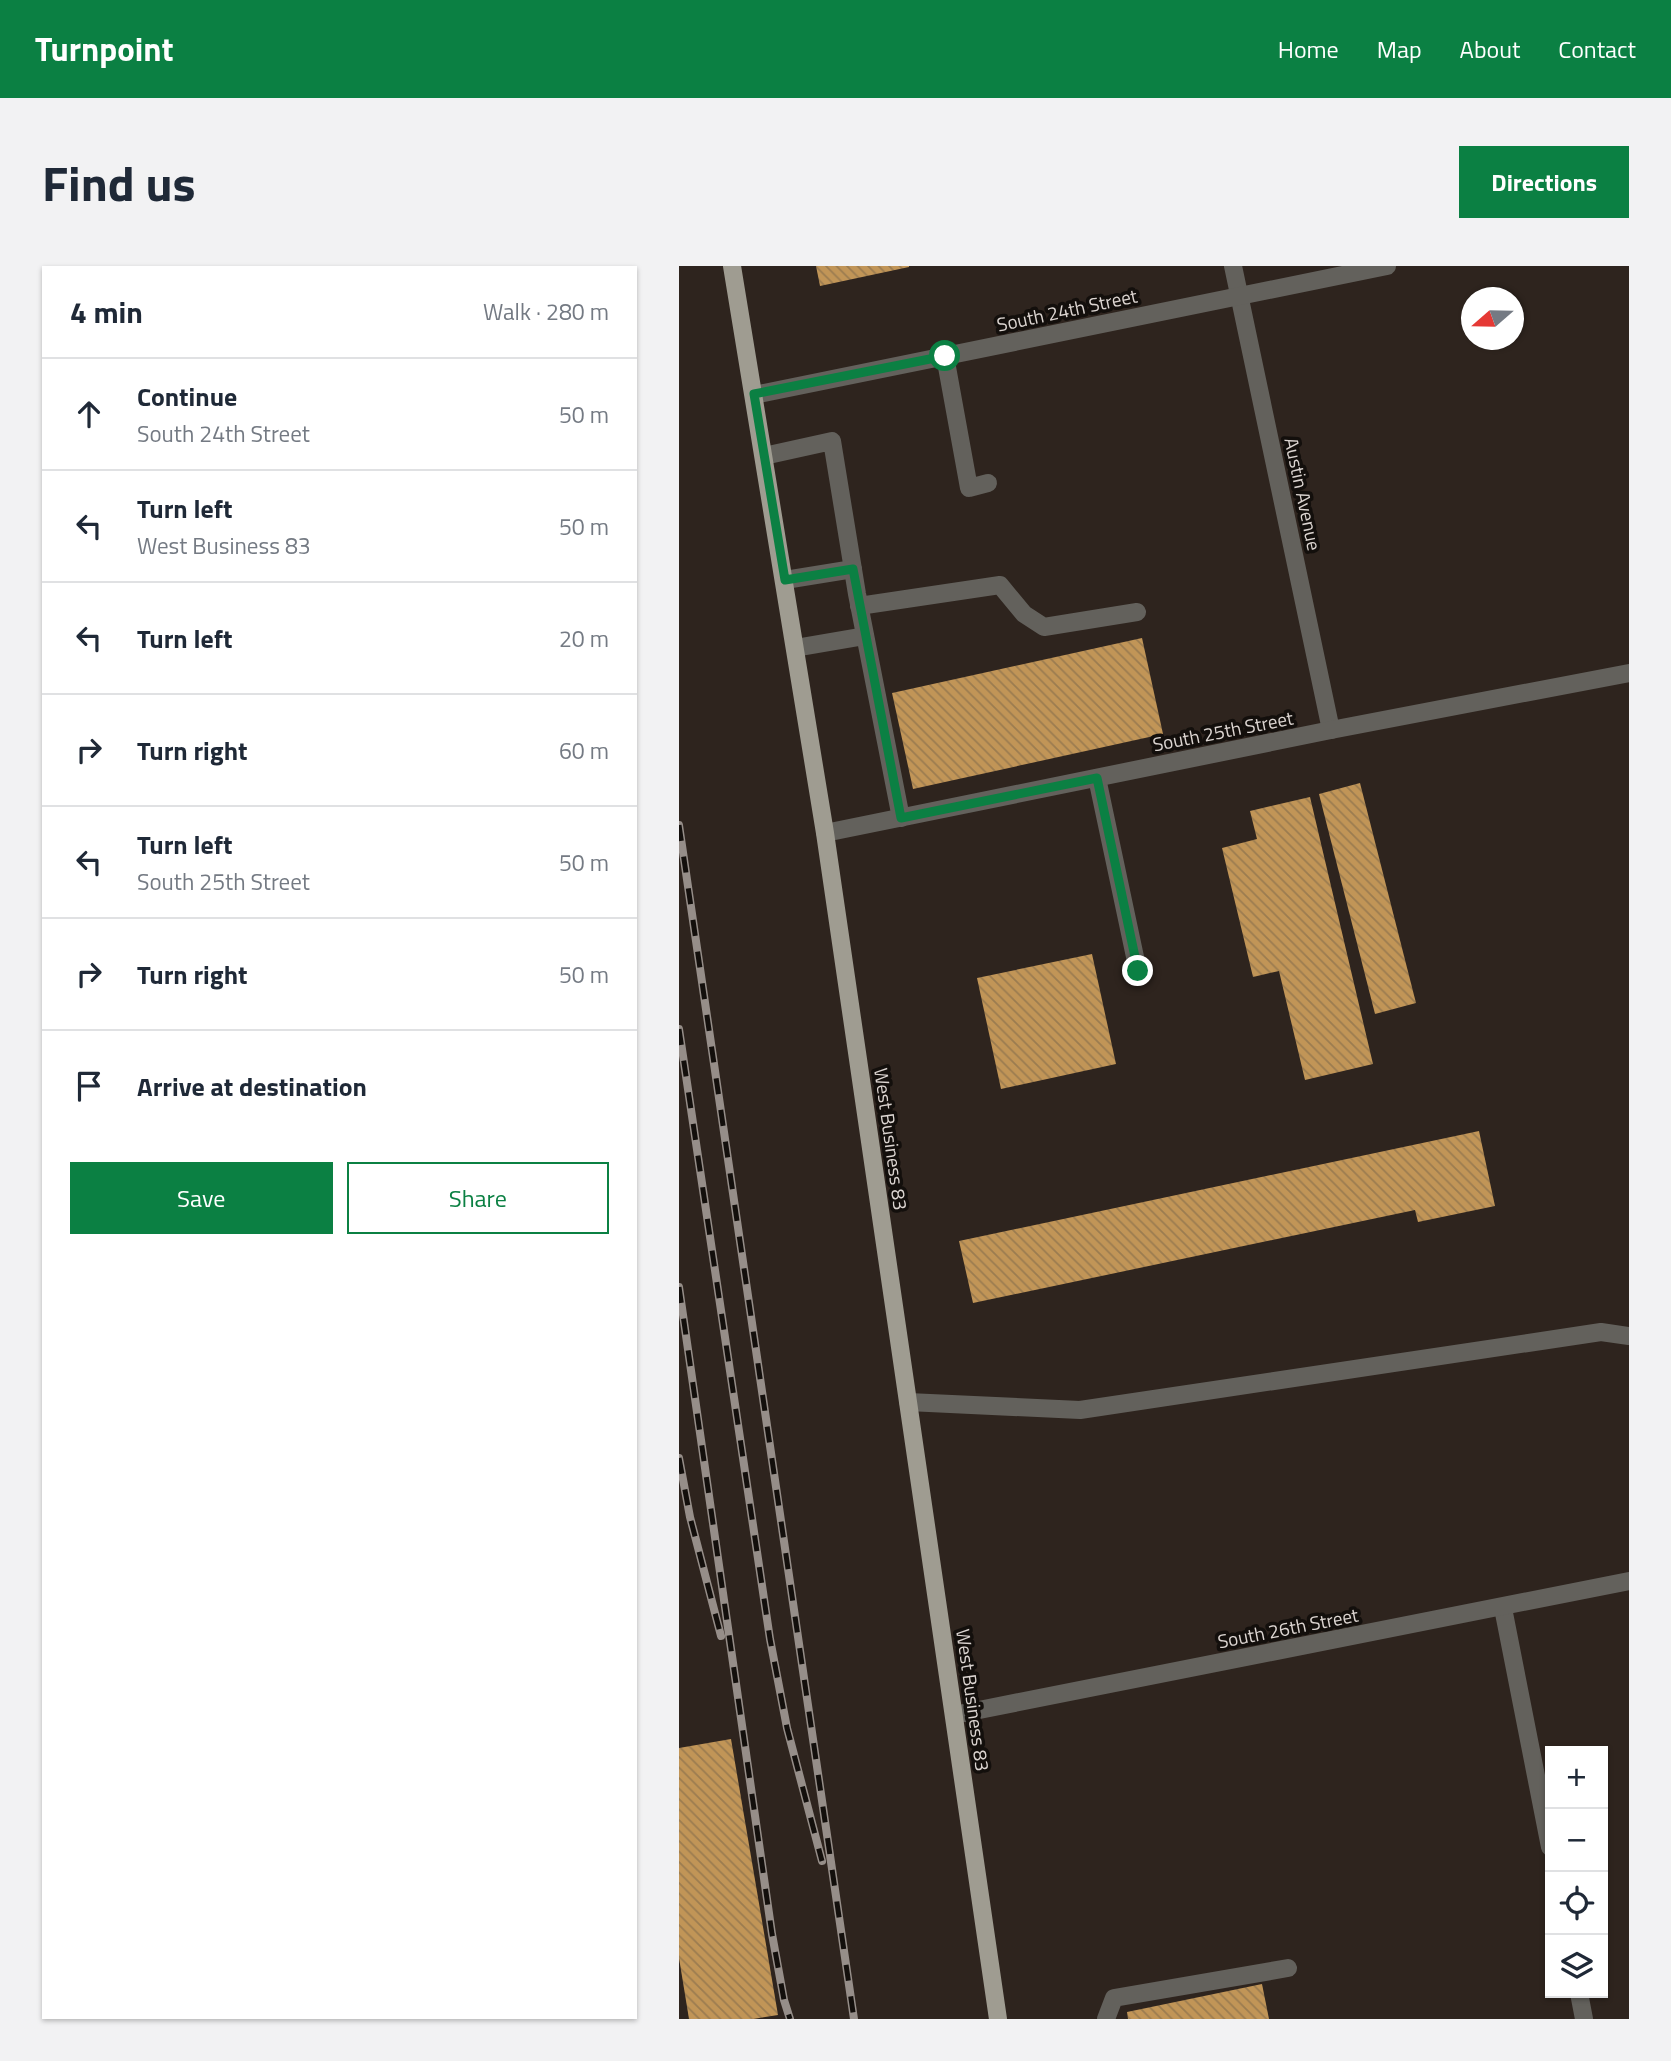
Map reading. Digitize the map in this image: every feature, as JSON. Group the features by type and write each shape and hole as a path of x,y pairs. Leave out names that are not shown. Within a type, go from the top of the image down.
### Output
{"main road":[{"name":"West Business 83","path":"733,266 825,833 998,2019"}],"street":[{"name":"Austin Avenue","path":"1233,266 1331,730"},
{"name":"South 24th Street","path":"754,394 1387,266"},
{"path":"945,356 969,488 988,483"},
{"path":"765,456 832,441 859,606 901,818"},
{"path":"785,580 853,569"},
{"path":"859,606 1000,585 1024,614 1044,627 1137,612"},
{"path":"795,648 865,635"},
{"name":"South 25th Street","path":"825,833 1331,730 1629,673"},
{"path":"1097,778 1138,971"},
{"path":"908,1402 1080,1410 1601,1332 1629,1336"},
{"name":"South 26th Street","path":"954,1715 1629,1581"},
{"path":"1503,1608 1545,1822"},
{"path":"1106,2019 1114,1998 1288,1968"},
{"path":"1580,1998 1584,2019"}],"building":[{"path":"816,266 909,266 909,267 820,286"},
{"path":"1142,638 1163,734 913,789 892,693"},
{"path":"1360,783 1416,1003 1375,1014 1319,794"},
{"path":"1310,797 1373,1064 1305,1080 1279,971 1253,977 1222,848 1257,839 1250,811"},
{"path":"1092,954 1116,1064 1001,1089 977,978"},
{"path":"1479,1131 1495,1206 1418,1222 1415,1210 973,1303 959,1241"},
{"path":"731,1739 778,2015 753,2019 689,2019 679,1958 679,1748"},
{"path":"1262,1984 1269,2019 1128,2019 1127,2012"}],"railway":[{"path":"679,825 854,2019"},
{"path":"679,1029 770,1639 787,1728 822,1861"},
{"path":"679,1287 772,1934 790,2019"},
{"path":"679,1458 690,1517 721,1636"}],"route":[{"path":"945,356 754,394 785,580 853,569 901,818 1097,778 1138,971"}]}
